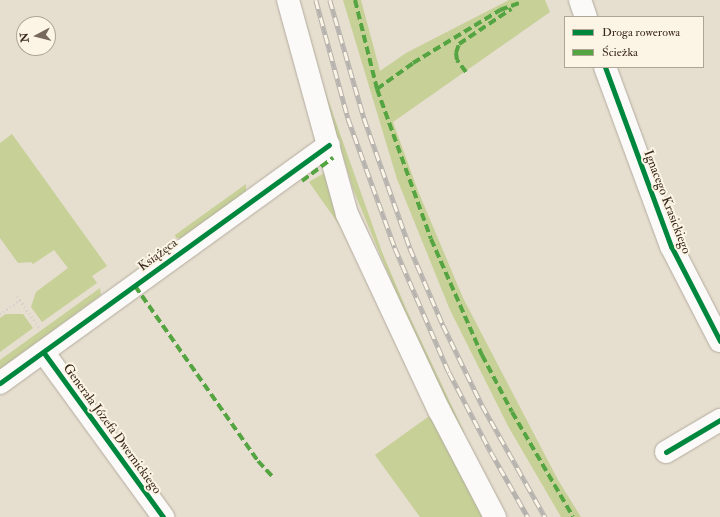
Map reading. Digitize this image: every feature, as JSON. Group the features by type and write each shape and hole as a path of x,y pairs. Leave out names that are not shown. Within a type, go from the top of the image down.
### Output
{"street":[{"path":"288,0 347,214 439,410 495,517"},
{"path":"580,0 586,16"},
{"name":"Ignacego Krasickiego","path":"605,68 670,246 720,341"},
{"name":"Książęca","path":"0,383 44,353 329,145"},
{"name":"Generała Józefa Dwernickiego","path":"44,353 163,517"},
{"path":"666,452 720,420"}],"path":[{"path":"16,295 39,327"},
{"path":"0,314 20,300"}],"green space":[{"path":"343,0 361,0 380,71 406,53 509,0 545,0 550,12 393,122 418,191 463,298 558,480 581,517 561,517 508,426 450,310 397,179"},
{"path":"311,52 382,252 407,311 464,432 462,434 404,312 353,189"},
{"path":"12,134 107,266 92,276 97,283 42,322 31,307 36,292 68,268 54,250 33,264 31,262 18,263 0,238 0,143"},
{"path":"326,172 352,243 309,182"},
{"path":"246,184 246,192 181,238 176,238 175,235"},
{"path":"100,288 101,295 0,369 0,360"},
{"path":"6,314 23,314 33,328 0,352 0,318"},
{"path":"432,414 489,517 420,517 375,455"}],"railway":[{"path":"316,0 348,118 395,248 449,372 491,452 528,517"},
{"path":"330,0 364,118 410,248 443,325 482,405 545,517"}],"marked path":[{"path":"355,0 377,89 431,239 482,355 512,412 573,517"},
{"path":"377,89 413,63 500,10 522,2"},
{"path":"466,72 457,60 456,53 459,44 511,9"},
{"path":"302,181 333,158"},
{"path":"135,286 258,461 273,477"}],"cycle path":[{"path":"605,68 671,246 720,341"},
{"path":"0,383 329,145"},
{"path":"44,353 163,517"},
{"path":"666,452 720,420"}]}
